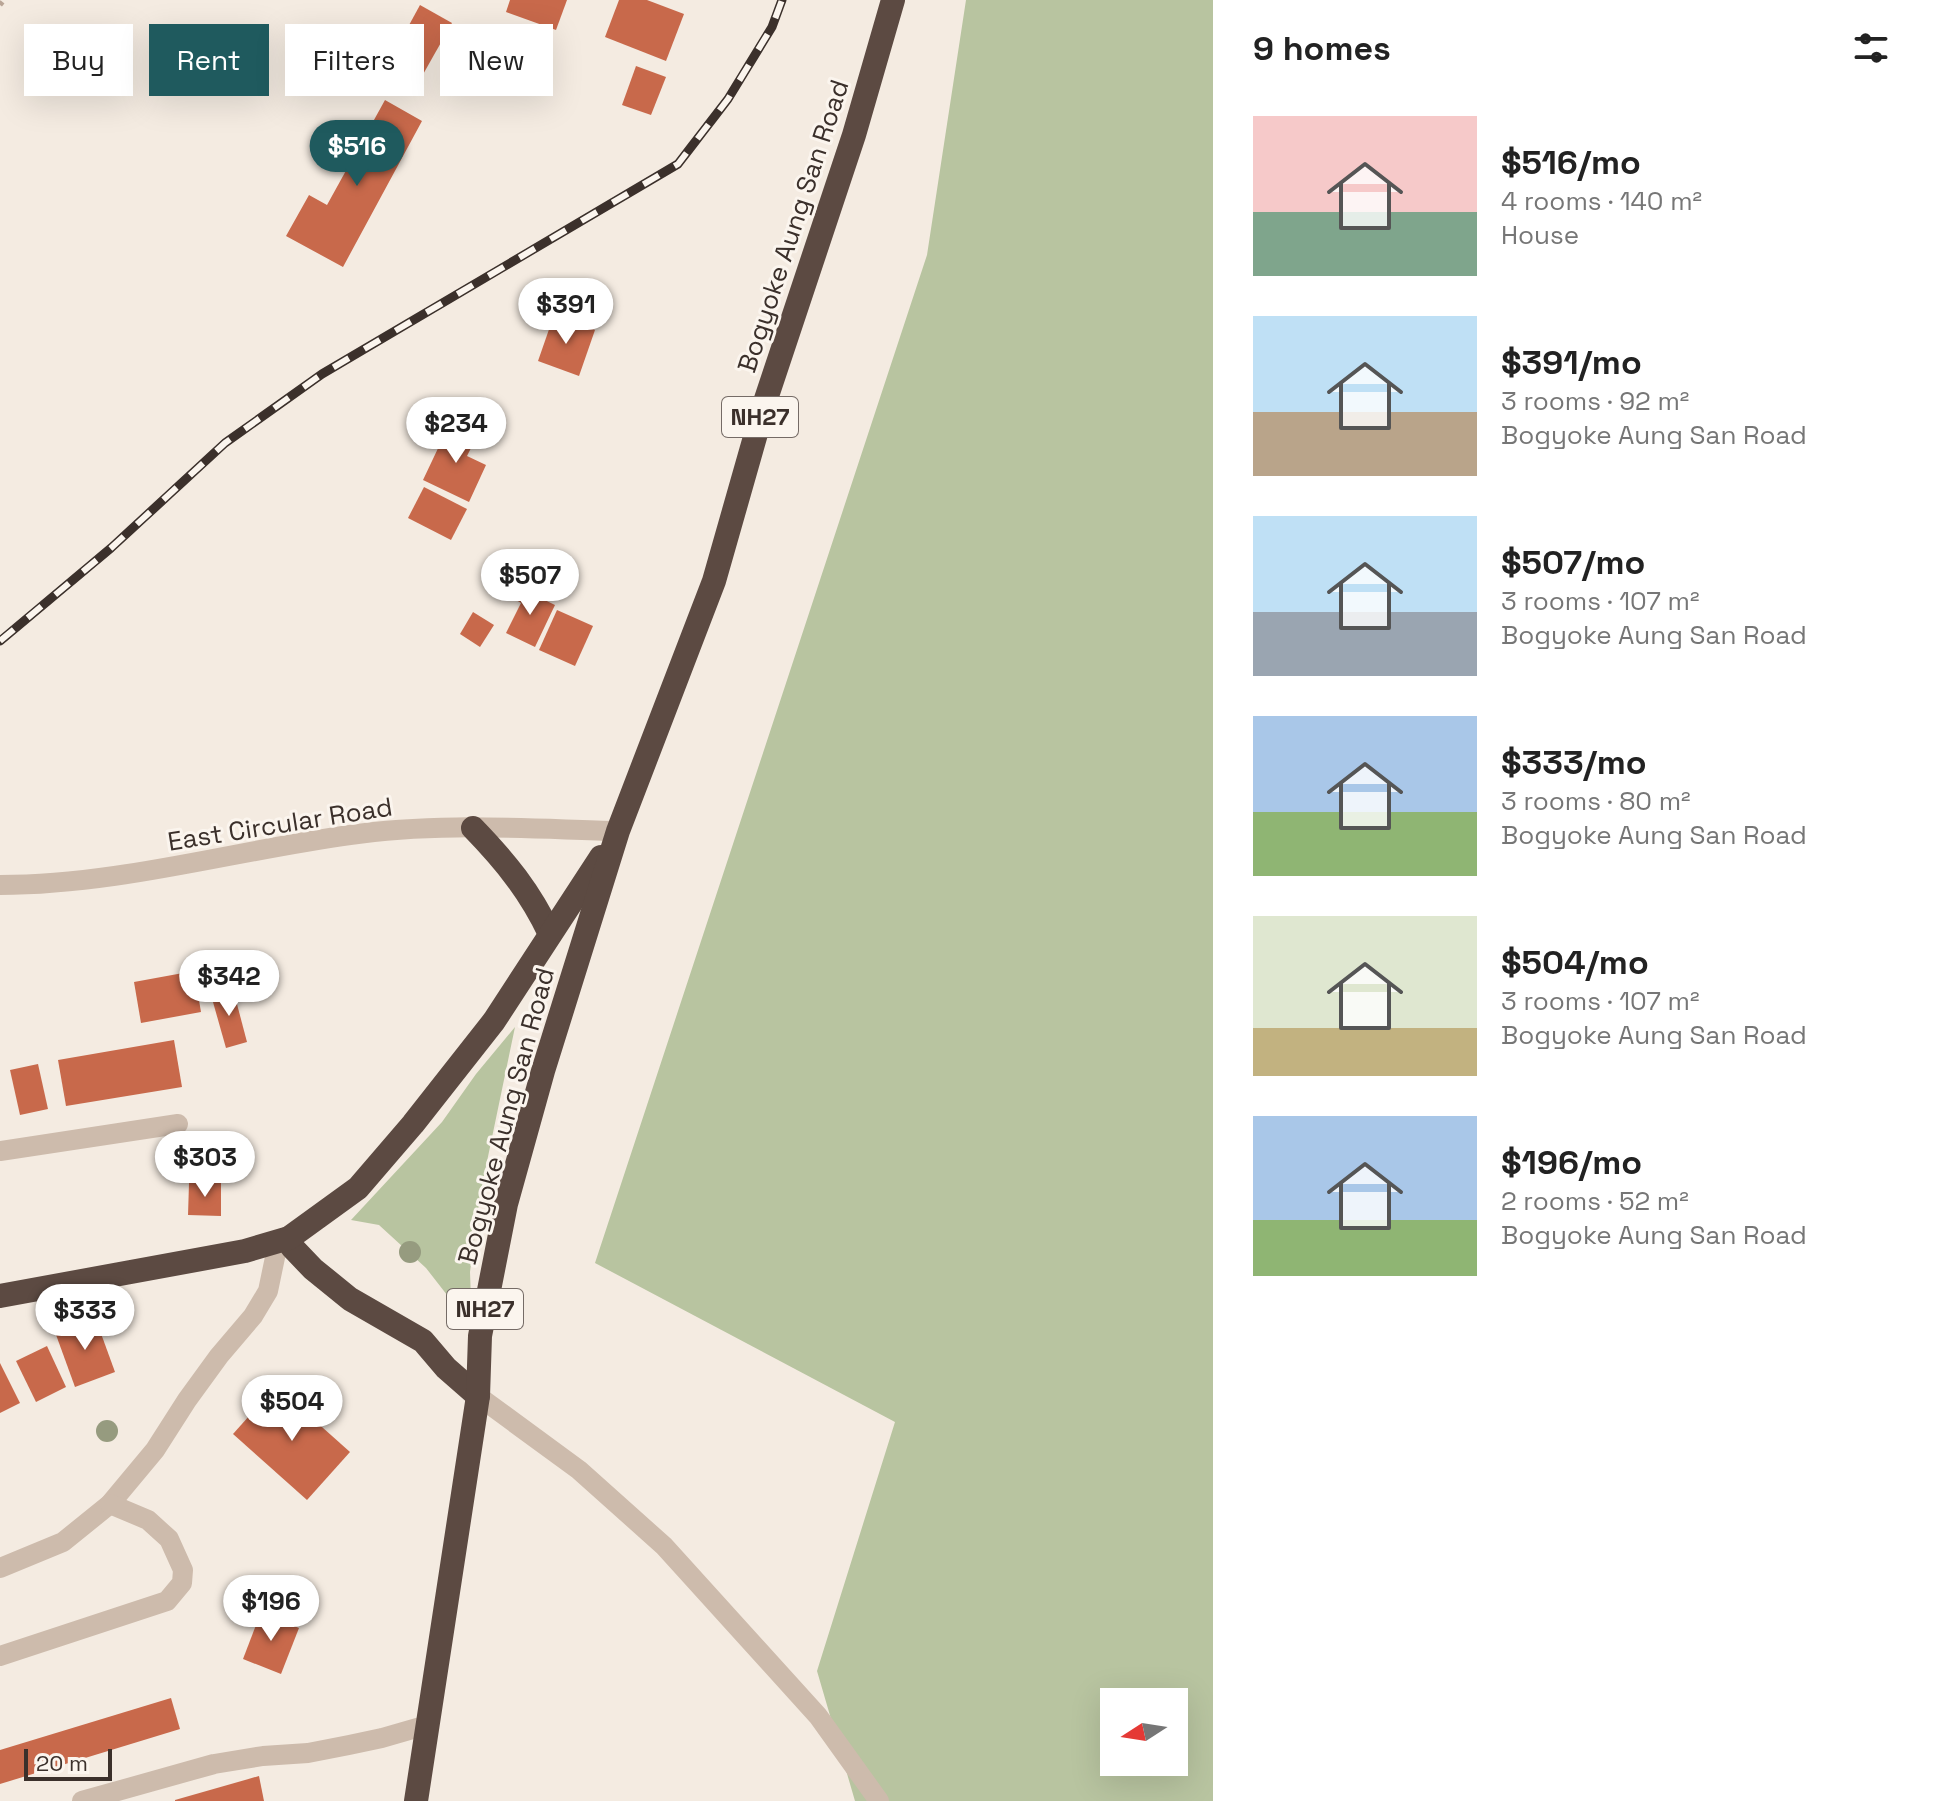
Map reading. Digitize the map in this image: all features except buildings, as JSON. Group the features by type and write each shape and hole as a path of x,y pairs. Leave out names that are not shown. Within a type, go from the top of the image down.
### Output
{"highway":[{"name":"Bogyoke Aung San Road","path":"416,1801 478,1396 480,1336 506,1204 543,1071 618,831 714,581 765,402 854,135 893,0"},
{"path":"473,828 515,875 536,904 550,934"},
{"name":"Bogyoke Aung San Road","path":"0,1296 245,1251 283,1240 358,1188 494,1021 618,831"},
{"path":"283,1240 350,1299 423,1341 446,1368 478,1396"}],"street":[{"name":"East Circular Road","path":"0,885 88,880 353,834 445,828 618,831"},
{"path":"0,1151 178,1124"},
{"path":"0,1568 63,1542 110,1504 155,1450 219,1356 253,1316 268,1291 283,1240"},
{"path":"478,1396 579,1470 664,1546 818,1716 879,1801"},
{"path":"0,1656 167,1601 182,1583 183,1570 169,1539 148,1520 110,1504"},
{"path":"82,1801 214,1764 308,1753 427,1725"}],"path":[{"path":"0,5 4,0"}],"green space":[{"path":"966,0 1213,0 1213,1801 855,1801 817,1671 895,1422 595,1263 927,255"},
{"path":"515,1027 480,1195 470,1272 472,1327 426,1268 379,1225 351,1220 442,1122"}],"railway":[{"path":"0,641 111,548 225,443 322,374 678,164 728,99 772,27 782,0"}]}
